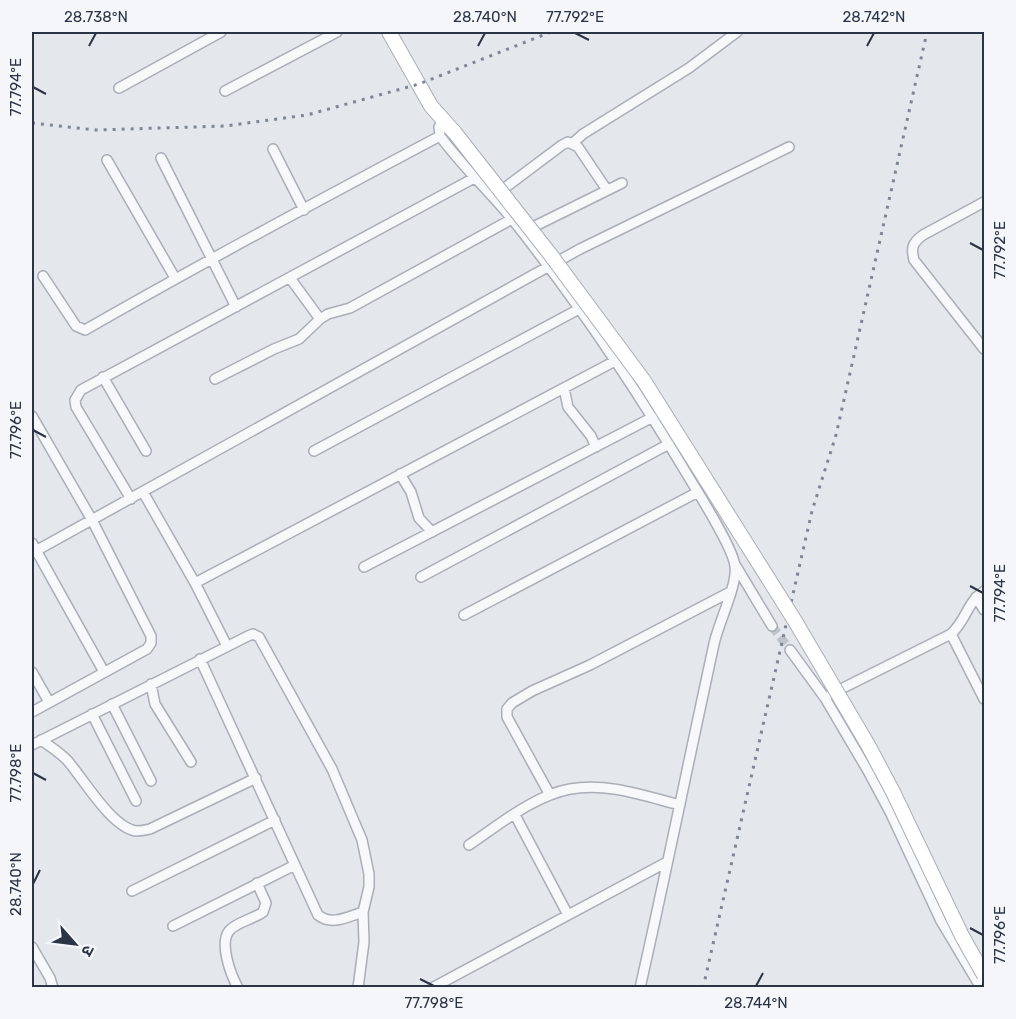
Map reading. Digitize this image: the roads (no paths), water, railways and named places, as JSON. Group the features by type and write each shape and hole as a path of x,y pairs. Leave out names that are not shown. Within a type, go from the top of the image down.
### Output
{"main road":[{"path":"392,32 431,106 455,133 615,340 644,381 720,501 795,621 881,768 962,936 984,975"}],"street":[{"path":"119,88 221,32"},
{"path":"225,91 337,32"},
{"path":"573,143 583,134 689,68 737,32"},
{"path":"443,119 439,127 440,136 512,219 549,267 653,417 698,492 736,565 772,626"},
{"path":"43,276 76,326 85,330 211,258 440,136"},
{"path":"493,197 568,142 579,147 607,190"},
{"path":"105,672 33,549 92,520 580,249 789,147"},
{"path":"273,149 304,210"},
{"path":"161,158 236,307"},
{"path":"107,160 175,278"},
{"path":"130,499 76,406 77,394 103,377 476,177"},
{"path":"522,232 622,183"},
{"path":"984,202 923,235 914,242 911,250 914,260 984,349"},
{"path":"215,379 299,339 328,314 350,308 512,219"},
{"path":"290,278 320,319"},
{"path":"314,451 579,309"},
{"path":"195,583 615,361"},
{"path":"103,377 146,451"},
{"path":"564,388 568,407 591,436 596,447"},
{"path":"32,416 92,520 151,636 151,643 147,649 32,712"},
{"path":"364,567 653,417"},
{"path":"421,577 669,444"},
{"path":"400,474 411,492 419,518 432,532"},
{"path":"143,492 227,645"},
{"path":"464,615 698,492"},
{"path":"640,987 716,635 735,579 736,565"},
{"path":"825,698 951,634 964,621 976,597 984,591"},
{"path":"550,795 507,717 507,710 512,704 532,691 590,665 730,592"},
{"path":"976,597 984,610"},
{"path":"36,742 253,634 263,642 332,769 362,840 369,874 369,887 363,912 364,942 358,987"},
{"path":"951,634 984,699"},
{"path":"790,650 825,698 868,771 941,921 981,987"},
{"path":"200,659 318,915 325,921 334,921 363,912"},
{"path":"32,672 49,702"},
{"path":"151,684 155,704 191,762"},
{"path":"112,704 151,782"},
{"path":"92,714 135,801"},
{"path":"36,742 60,753 110,813 125,826 136,831 150,829 256,778"},
{"path":"468,845 550,795 571,789 598,787 680,805"},
{"path":"515,815 568,915"},
{"path":"132,891 275,820"},
{"path":"432,987 667,862"},
{"path":"173,926 295,865"},
{"path":"238,987 227,960 226,938 231,929 263,912 266,903 257,883"},
{"path":"32,947 53,987"}],"tunnel":[{"path":"772,626 790,650"}],"railway":[{"path":"32,123 96,130 225,126 307,115 419,84 551,32"},
{"path":"703,988 812,511 836,435 927,32"}]}
